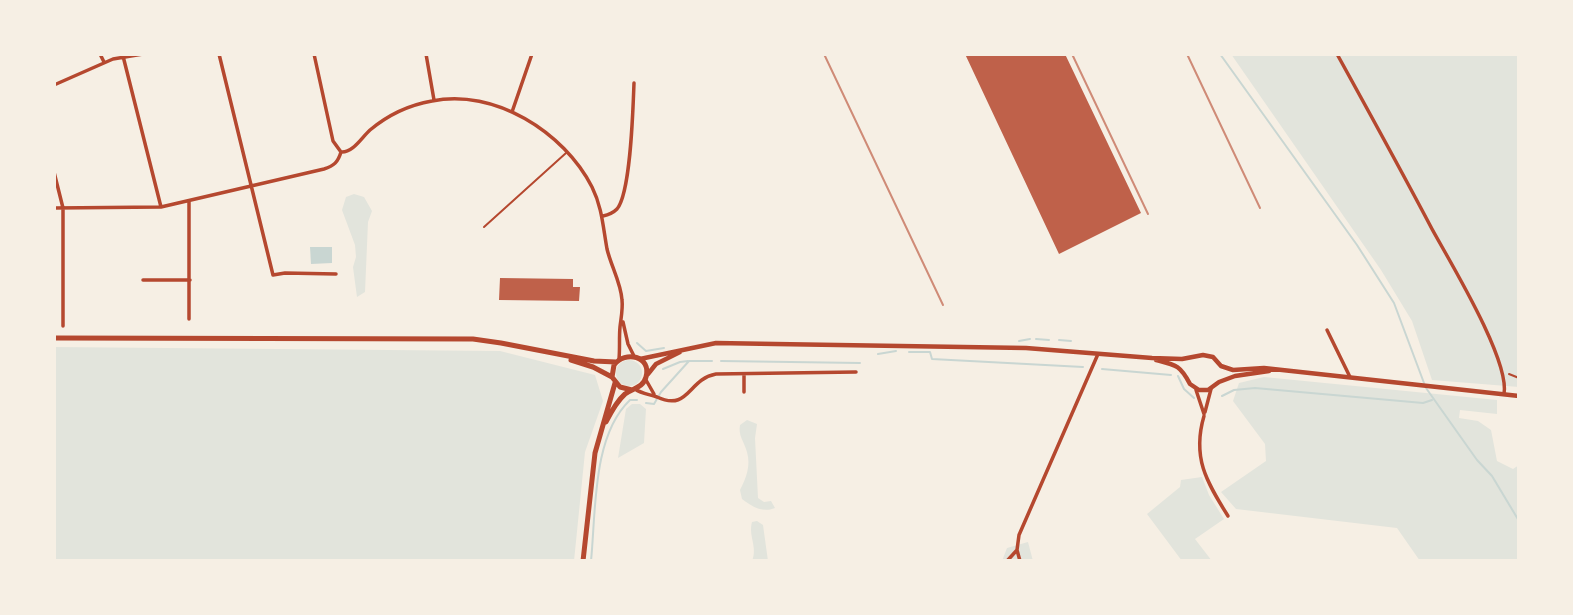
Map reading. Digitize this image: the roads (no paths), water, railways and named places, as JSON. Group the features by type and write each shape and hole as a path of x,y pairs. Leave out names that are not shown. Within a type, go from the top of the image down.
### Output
{"main road":[{"path":"54,338 462,339 501,342 600,362 626,356 637,357 646,368 646,377 616,404 601,431"},
{"path":"544,352 593,367 614,380 622,389 634,390"},
{"path":"583,561 593,464 614,380 612,369 617,360"}],"street":[{"path":"100,54 104,62"},
{"path":"54,85 104,62 143,54"},
{"path":"219,54 273,275 336,274"},
{"path":"314,54 333,141 341,152"},
{"path":"426,54 434,100"},
{"path":"512,112 532,54"},
{"path":"1337,54 1480,317 1501,370 1505,384 1504,394"},
{"path":"123,56 161,207"},
{"path":"603,216 615,211 620,205 632,121 634,83"},
{"path":"341,152 349,150 373,127 390,116 408,107 434,100 475,100 512,112 535,127 566,152 588,180 603,216 607,247 622,300 617,360"},
{"path":"54,208 161,207 332,167 339,160 341,152"},
{"path":"54,172 63,208 63,326"},
{"path":"189,201 189,319"},
{"path":"54,281 63,280"},
{"path":"143,280 190,280"},
{"path":"622,320 628,344 637,357 716,343 970,347 1099,352 1152,358 1193,358 1203,355 1210,356 1221,366 1233,370 1264,368 1519,396"},
{"path":"1327,330 1351,379"},
{"path":"655,396 646,377 656,364 684,350"},
{"path":"1020,561 1017,550 1019,535 1099,352"},
{"path":"1152,358 1173,364 1186,373"},
{"path":"1193,358 1186,373 1188,380 1196,388 1204,414 1212,389 1220,382 1235,376 1272,370"},
{"path":"1220,382 1221,366"},
{"path":"634,390 676,402 685,397 704,377 716,374 856,372"},
{"path":"744,374 744,392"},
{"path":"1196,388 1212,389"},
{"path":"1204,416 1199,436 1202,467 1208,483 1228,516"},
{"path":"1007,561 1017,550"}],"lane":[{"path":"484,227 566,152"}],"waterway":[{"path":"1220,54 1357,245 1394,303 1424,383"},
{"path":"1019,341 1030,339"},
{"path":"1036,339 1049,340"},
{"path":"1059,340 1071,341"},
{"path":"637,343 646,351 664,348"},
{"path":"878,354 896,351"},
{"path":"909,352 930,352 932,359 1083,367"},
{"path":"663,369 688,361"},
{"path":"646,403 654,404 661,392 689,361 712,361"},
{"path":"721,361 860,363"},
{"path":"1102,369 1171,375"},
{"path":"1178,376 1184,389 1194,398"},
{"path":"1222,396 1234,390 1255,388 1423,403 1432,400"},
{"path":"1426,388 1477,460 1492,476 1519,521"},
{"path":"591,561 602,454 618,415 630,400 637,400"}],"railway":[{"path":"824,54 943,305"},
{"path":"1072,54 1148,214"},
{"path":"1187,54 1260,208"}]}
